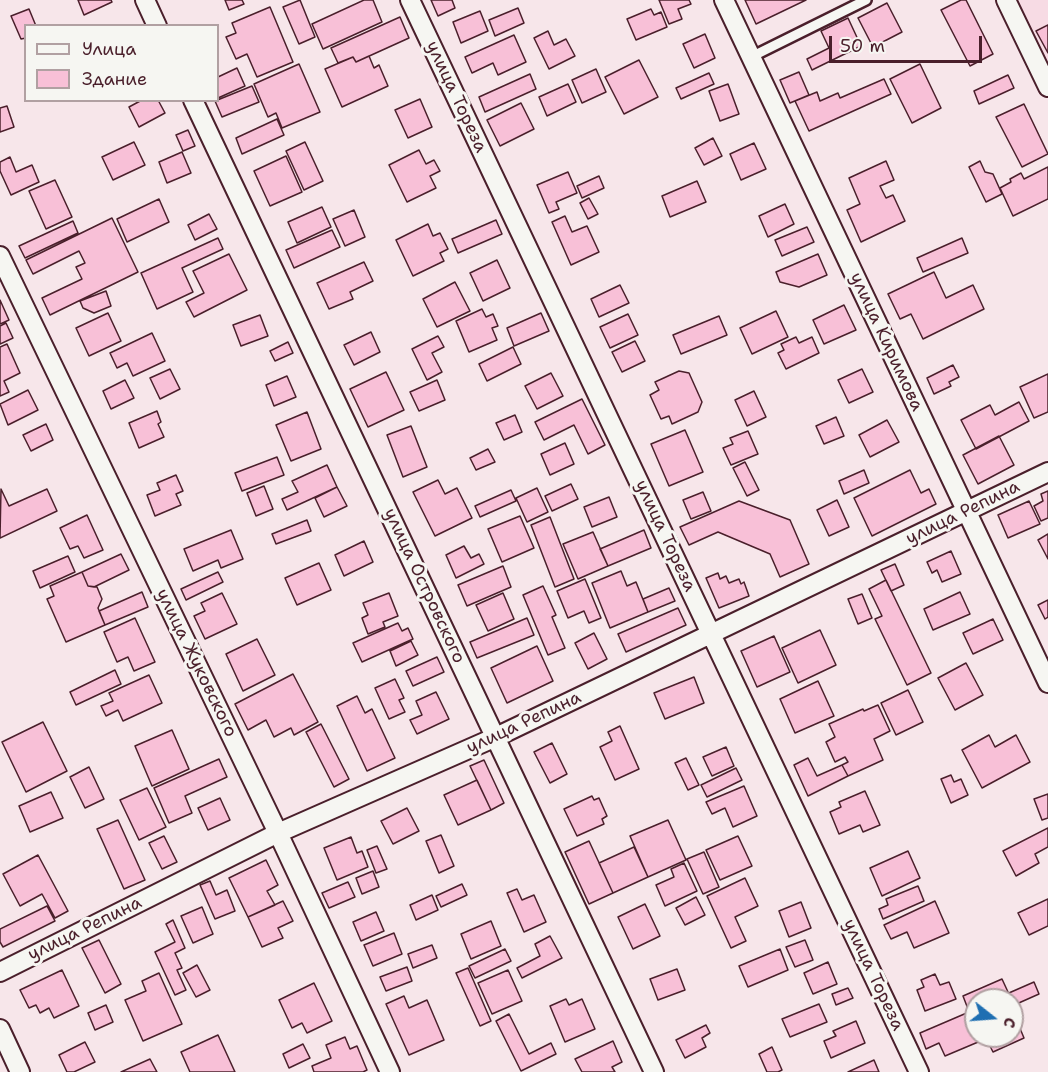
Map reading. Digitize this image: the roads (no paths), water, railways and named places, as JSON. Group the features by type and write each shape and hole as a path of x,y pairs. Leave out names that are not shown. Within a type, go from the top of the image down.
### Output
{"street":[{"path":"145,0 156,24"},
{"name":"улица Тореза","path":"410,0 918,1072"},
{"name":"улица Киримова","path":"724,0 1048,684"},
{"path":"1006,0 1048,87"},
{"name":"улица Островского","path":"194,102 654,1072"},
{"name":"улица Жуковского","path":"0,256 278,833 390,1072"},
{"name":"улица Репина","path":"0,972 278,833 496,737 1048,472"},
{"path":"0,1029 20,1072"}],"lane":[{"path":"751,57 866,0"}]}
